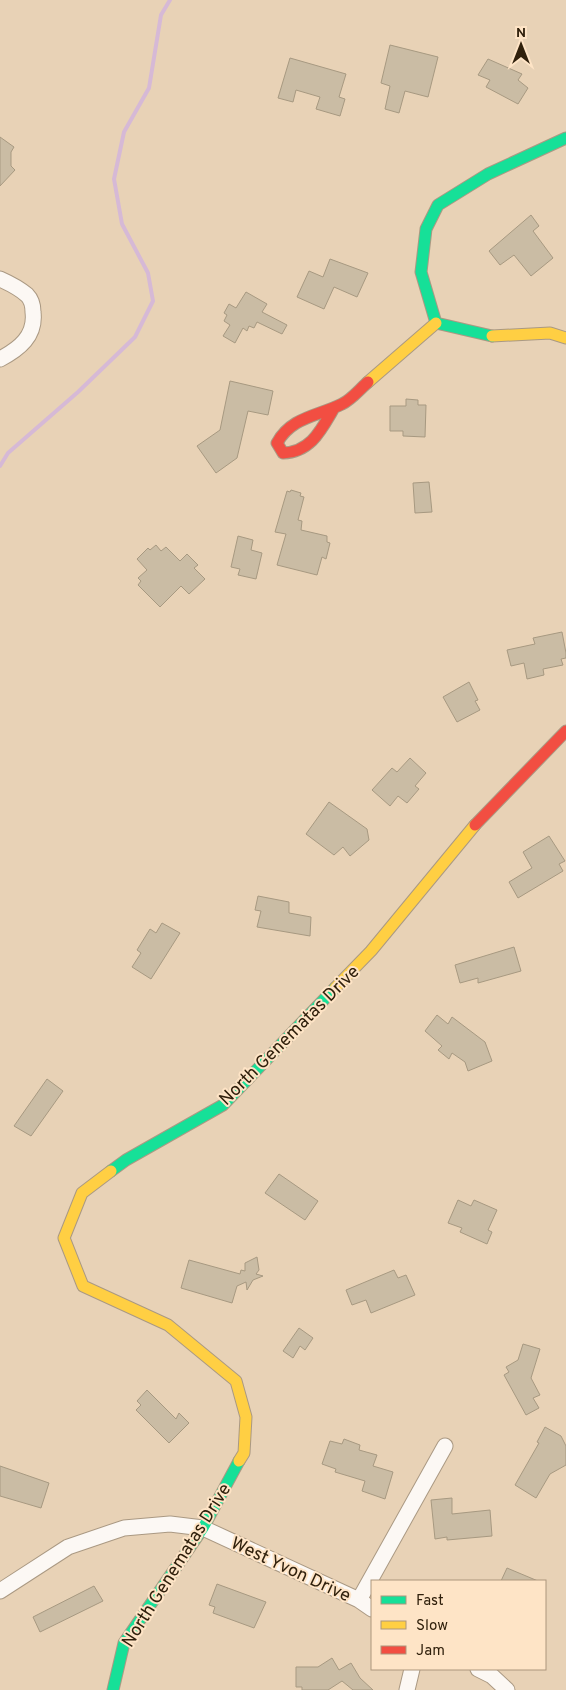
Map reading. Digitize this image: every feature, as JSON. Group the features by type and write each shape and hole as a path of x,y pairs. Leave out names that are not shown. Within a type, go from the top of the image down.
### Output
{"street":[{"path":"436,323 421,272 426,229 438,206 488,174 566,138"},
{"path":"0,279 28,296 32,303 34,327 25,342 0,359"},
{"path":"436,323 490,336 550,333 566,338"},
{"path":"334,408 312,444 294,454 283,453 277,443 279,436 288,427 343,404 436,323"},
{"name":"North Genematas Drive","path":"113,1690 124,1643 203,1528 244,1452 246,1417 236,1381 168,1325 83,1286 64,1238 82,1193 126,1160 223,1105 371,951 474,826 566,731"},
{"path":"378,1580 444,1446"},
{"name":"West Yvon Drive","path":"0,1591 68,1547 124,1528 170,1524 203,1528 366,1604"},
{"path":"407,1690 412,1670"},
{"path":"480,1670 492,1676 507,1690"}],"building":[{"path":"390,45 438,57 428,97 405,91 399,113 385,109 390,86 381,83"},
{"path":"290,58 346,74 339,97 345,99 340,116 316,109 320,97 296,90 293,102 278,98"},
{"path":"488,59 522,74 518,80 528,88 518,104 486,87 490,80 478,75"},
{"path":"0,137 14,147 11,152 11,166 15,170 0,186"},
{"path":"531,215 539,226 533,231 553,258 531,276 514,255 500,265 489,251"},
{"path":"330,259 368,273 357,297 334,287 324,309 297,297 309,271 323,277"},
{"path":"246,292 267,304 262,312 287,325 282,334 257,322 254,328 249,326 247,331 243,328 235,343 223,336 230,325 224,321 227,315 224,313 229,304 236,308"},
{"path":"230,381 273,391 268,415 248,411 237,458 216,473 197,446 220,430"},
{"path":"406,399 418,400 418,405 426,405 425,437 403,436 403,431 390,431 390,406 406,406"},
{"path":"429,482 432,512 415,513 413,483"},
{"path":"291,490 301,493 300,496 304,497 298,520 302,521 301,530 327,536 327,542 330,543 326,559 322,557 317,575 277,565 286,534 275,532 287,491 290,492"},
{"path":"238,536 253,540 251,550 262,553 256,579 238,575 240,569 231,567"},
{"path":"156,545 161,551 166,547 180,561 187,554 198,565 194,568 205,579 189,594 181,586 160,607 138,585 141,581 138,578 147,570 137,559 148,548 150,550"},
{"path":"562,632 566,653 566,658 561,659 563,665 543,669 544,675 527,679 524,663 511,666 507,650 535,644 533,638"},
{"path":"469,682 478,700 475,701 480,710 457,722 443,697"},
{"path":"410,758 426,773 415,786 419,789 407,803 398,796 390,806 372,790 392,768 397,772"},
{"path":"329,802 367,829 369,840 350,856 343,847 334,855 306,834"},
{"path":"549,836 565,861 559,864 563,871 518,898 509,882 532,868 523,852"},
{"path":"258,896 289,902 289,913 311,917 310,936 257,927 261,911 255,910"},
{"path":"162,923 180,933 151,979 132,967 141,953 137,950 150,929 156,933"},
{"path":"514,947 521,971 478,983 478,978 460,983 455,965"},
{"path":"437,1015 448,1024 452,1017 485,1042 492,1061 468,1071 465,1062 452,1053 449,1059 438,1050 442,1046 425,1031"},
{"path":"47,1079 63,1091 31,1136 14,1126"},
{"path":"279,1174 318,1201 305,1220 265,1193"},
{"path":"458,1200 471,1206 474,1200 497,1210 488,1230 492,1232 487,1244 460,1232 462,1228 448,1223"},
{"path":"257,1257 259,1270 256,1274 263,1276 253,1280 247,1290 246,1282 237,1286 232,1303 181,1288 189,1260 240,1274 241,1270 245,1271 245,1263"},
{"path":"394,1270 398,1278 406,1275 415,1295 371,1313 366,1300 352,1305 346,1290"},
{"path":"299,1328 313,1338 305,1350 300,1346 293,1358 283,1351"},
{"path":"523,1344 540,1349 531,1378 540,1395 533,1398 539,1408 526,1415 504,1375 509,1372 506,1367 518,1360"},
{"path":"147,1390 176,1419 179,1413 189,1423 169,1443 136,1410 141,1405 137,1401"},
{"path":"545,1427 561,1436 566,1446 566,1465 550,1474 536,1498 515,1485 539,1443 537,1442"},
{"path":"344,1439 360,1445 359,1450 377,1455 373,1466 393,1472 385,1499 362,1491 365,1481 335,1472 336,1469 322,1464 330,1441 342,1444"},
{"path":"0,1466 49,1483 41,1508 0,1496"},
{"path":"452,1498 452,1514 490,1510 492,1536 447,1540 447,1537 435,1539 431,1500"},
{"path":"507,1568 536,1580 501,1580"},
{"path":"217,1584 266,1602 254,1628 213,1613 215,1607 209,1605"},
{"path":"94,1586 103,1601 40,1632 33,1617"},
{"path":"332,1658 339,1670 351,1663 360,1678 373,1690 353,1690 342,1681 328,1690 302,1690 302,1687 296,1687 296,1667 318,1667"}],"waterway":[{"path":"0,466 8,453 78,392 135,337 153,301 148,273 122,224 114,179 124,132 149,88 161,15 170,0"}],"traffic: fast":[{"path":"492,336 436,323 421,272 426,229 438,205 488,174 566,138"},
{"path":"111,1171 126,1160 223,1105 335,988"},
{"path":"113,1690 124,1643 203,1528 239,1461"}],"traffic: slow":[{"path":"368,382 436,323"},
{"path":"492,336 550,333 566,338"},
{"path":"335,988 371,951 475,825"},
{"path":"111,1171 82,1193 64,1238 83,1286 168,1325 236,1381 246,1417 244,1453 239,1461"}],"traffic: jam":[{"path":"334,408 320,432 308,444 293,452 283,453 277,443 283,434 297,422 345,402 368,382"},
{"path":"475,825 566,731"}]}
